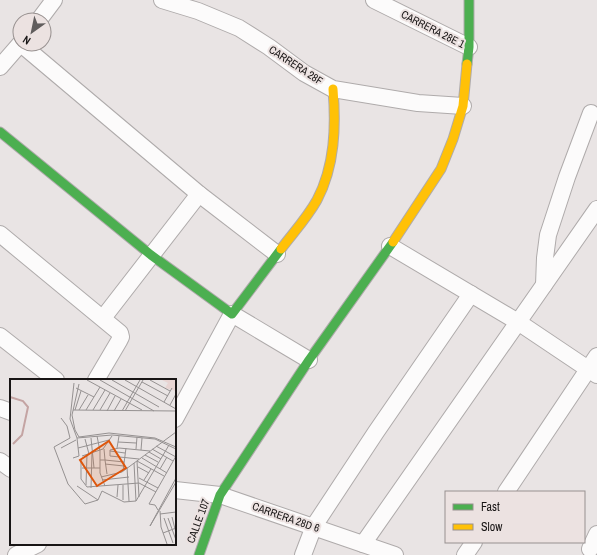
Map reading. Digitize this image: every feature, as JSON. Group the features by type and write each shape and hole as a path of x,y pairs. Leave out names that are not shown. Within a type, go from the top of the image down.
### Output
{"street":[{"path":"45,12 54,0"},
{"name":"CARRERA 28F","path":"162,0 198,11 240,28 304,73 333,89 418,103 463,106"},
{"name":"CARRERA 28E 1","path":"374,0 469,47"},
{"name":"CALLE 107","path":"199,555 220,495 309,360 390,246 441,168 453,139 463,106 469,47 469,0"},
{"path":"0,67 14,52"},
{"path":"30,52 199,194 277,254"},
{"path":"176,418 232,314 306,217 321,192 330,165 334,138 335,112 333,89"},
{"path":"544,285 548,235 567,177 592,113"},
{"path":"0,132 151,255 232,314 309,360"},
{"path":"103,318 199,194"},
{"path":"362,544 597,209"},
{"path":"0,234 120,333 121,337 97,379"},
{"path":"390,246 594,366 507,491"},
{"path":"303,555 314,526 376,432 471,294"},
{"path":"0,336 55,379"},
{"path":"0,408 10,412"},
{"path":"0,461 10,468"},
{"name":"CARRERA 28D 6","path":"176,490 220,495 395,555"},
{"path":"465,555 473,543"},
{"path":"16,555 36,545"}],"traffic: fast":[{"path":"467,64 469,47 469,0"},
{"path":"0,132 151,255 232,314 281,249"},
{"path":"199,555 220,495 309,360 393,242"}],"traffic: slow":[{"path":"393,242 441,169 453,139 463,106 467,64"},
{"path":"281,249 313,207 328,174 334,131 333,89"}]}
